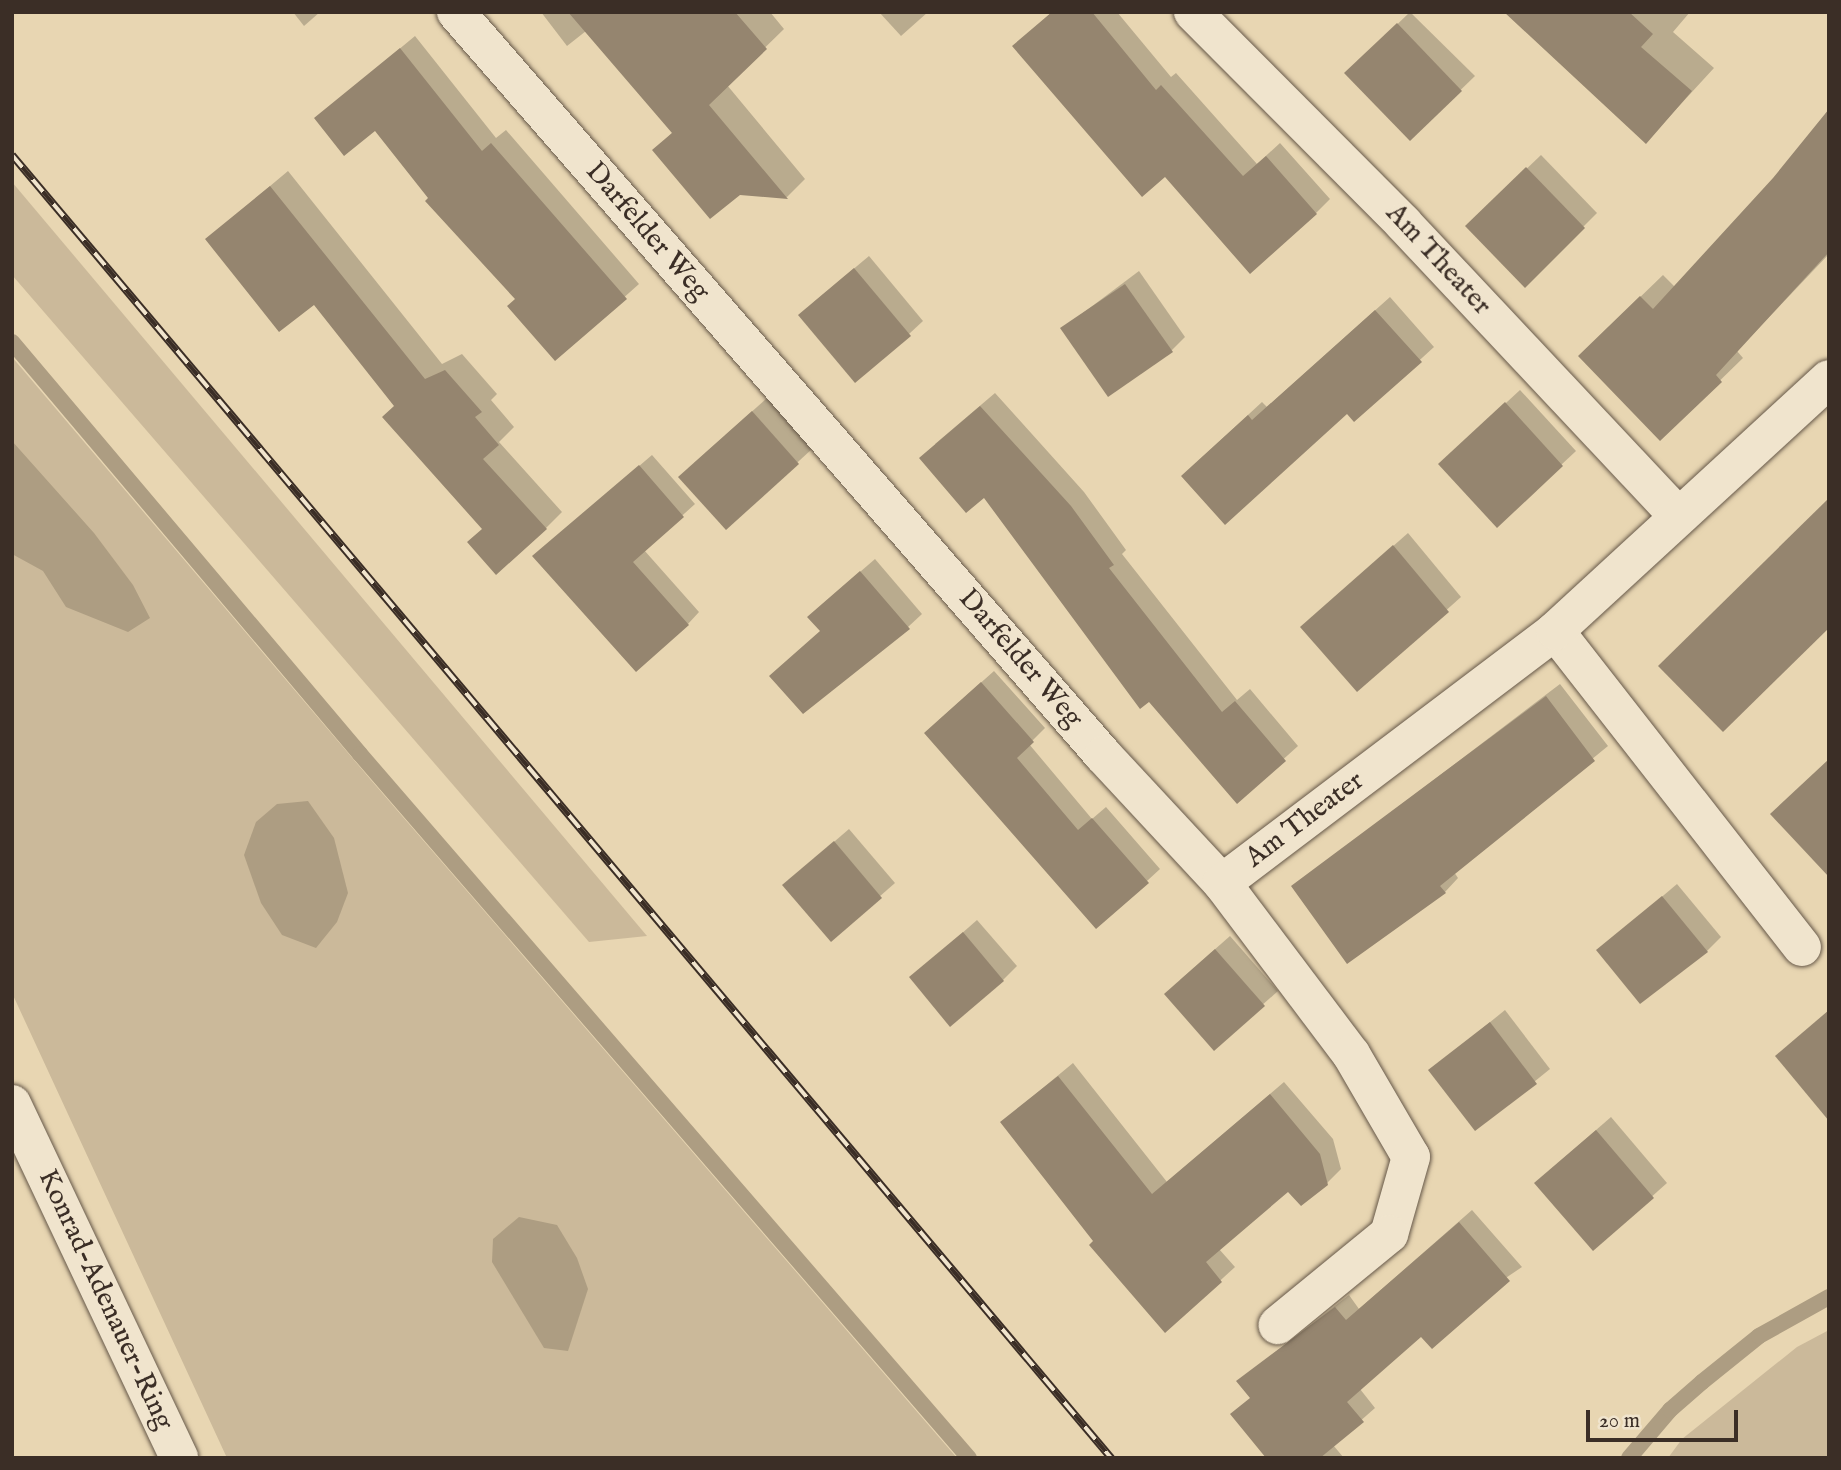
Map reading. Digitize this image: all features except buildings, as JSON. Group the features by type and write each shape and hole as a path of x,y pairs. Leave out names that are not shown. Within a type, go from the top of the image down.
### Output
{"street":[{"name":"Darfelder Weg","path":"456,12 1103,755 1223,883 1352,1054 1411,1157 1389,1234 1278,1325"},
{"name":"Am Theater","path":"1193,12 1403,223 1676,515"},
{"name":"Am Theater","path":"1223,883 1555,631 1676,515 1825,391"},
{"path":"1555,631 1802,947"},
{"name":"Konrad-Adenauer-Ring","path":"12,1104 179,1458"}],"shaded area":[{"path":"12,182 647,936 589,942 12,275"},
{"path":"12,357 371,780 957,1458 227,1458 12,993"},
{"path":"12,441 94,533 133,585 150,618 128,632 66,607 43,571 12,554"},
{"path":"308,801 334,838 348,893 337,922 316,948 282,935 261,903 244,855 256,822 277,804"},
{"path":"519,1217 557,1225 577,1258 588,1289 568,1351 544,1348 492,1262 493,1239"},
{"path":"1829,1330 1829,1458 1668,1458 1682,1439 1797,1347"}],"waterway":[{"path":"12,342 360,754 969,1458"},
{"path":"1629,1458 1670,1410 1759,1336 1829,1297"}],"railway":[{"path":"12,155 1111,1458"}]}
